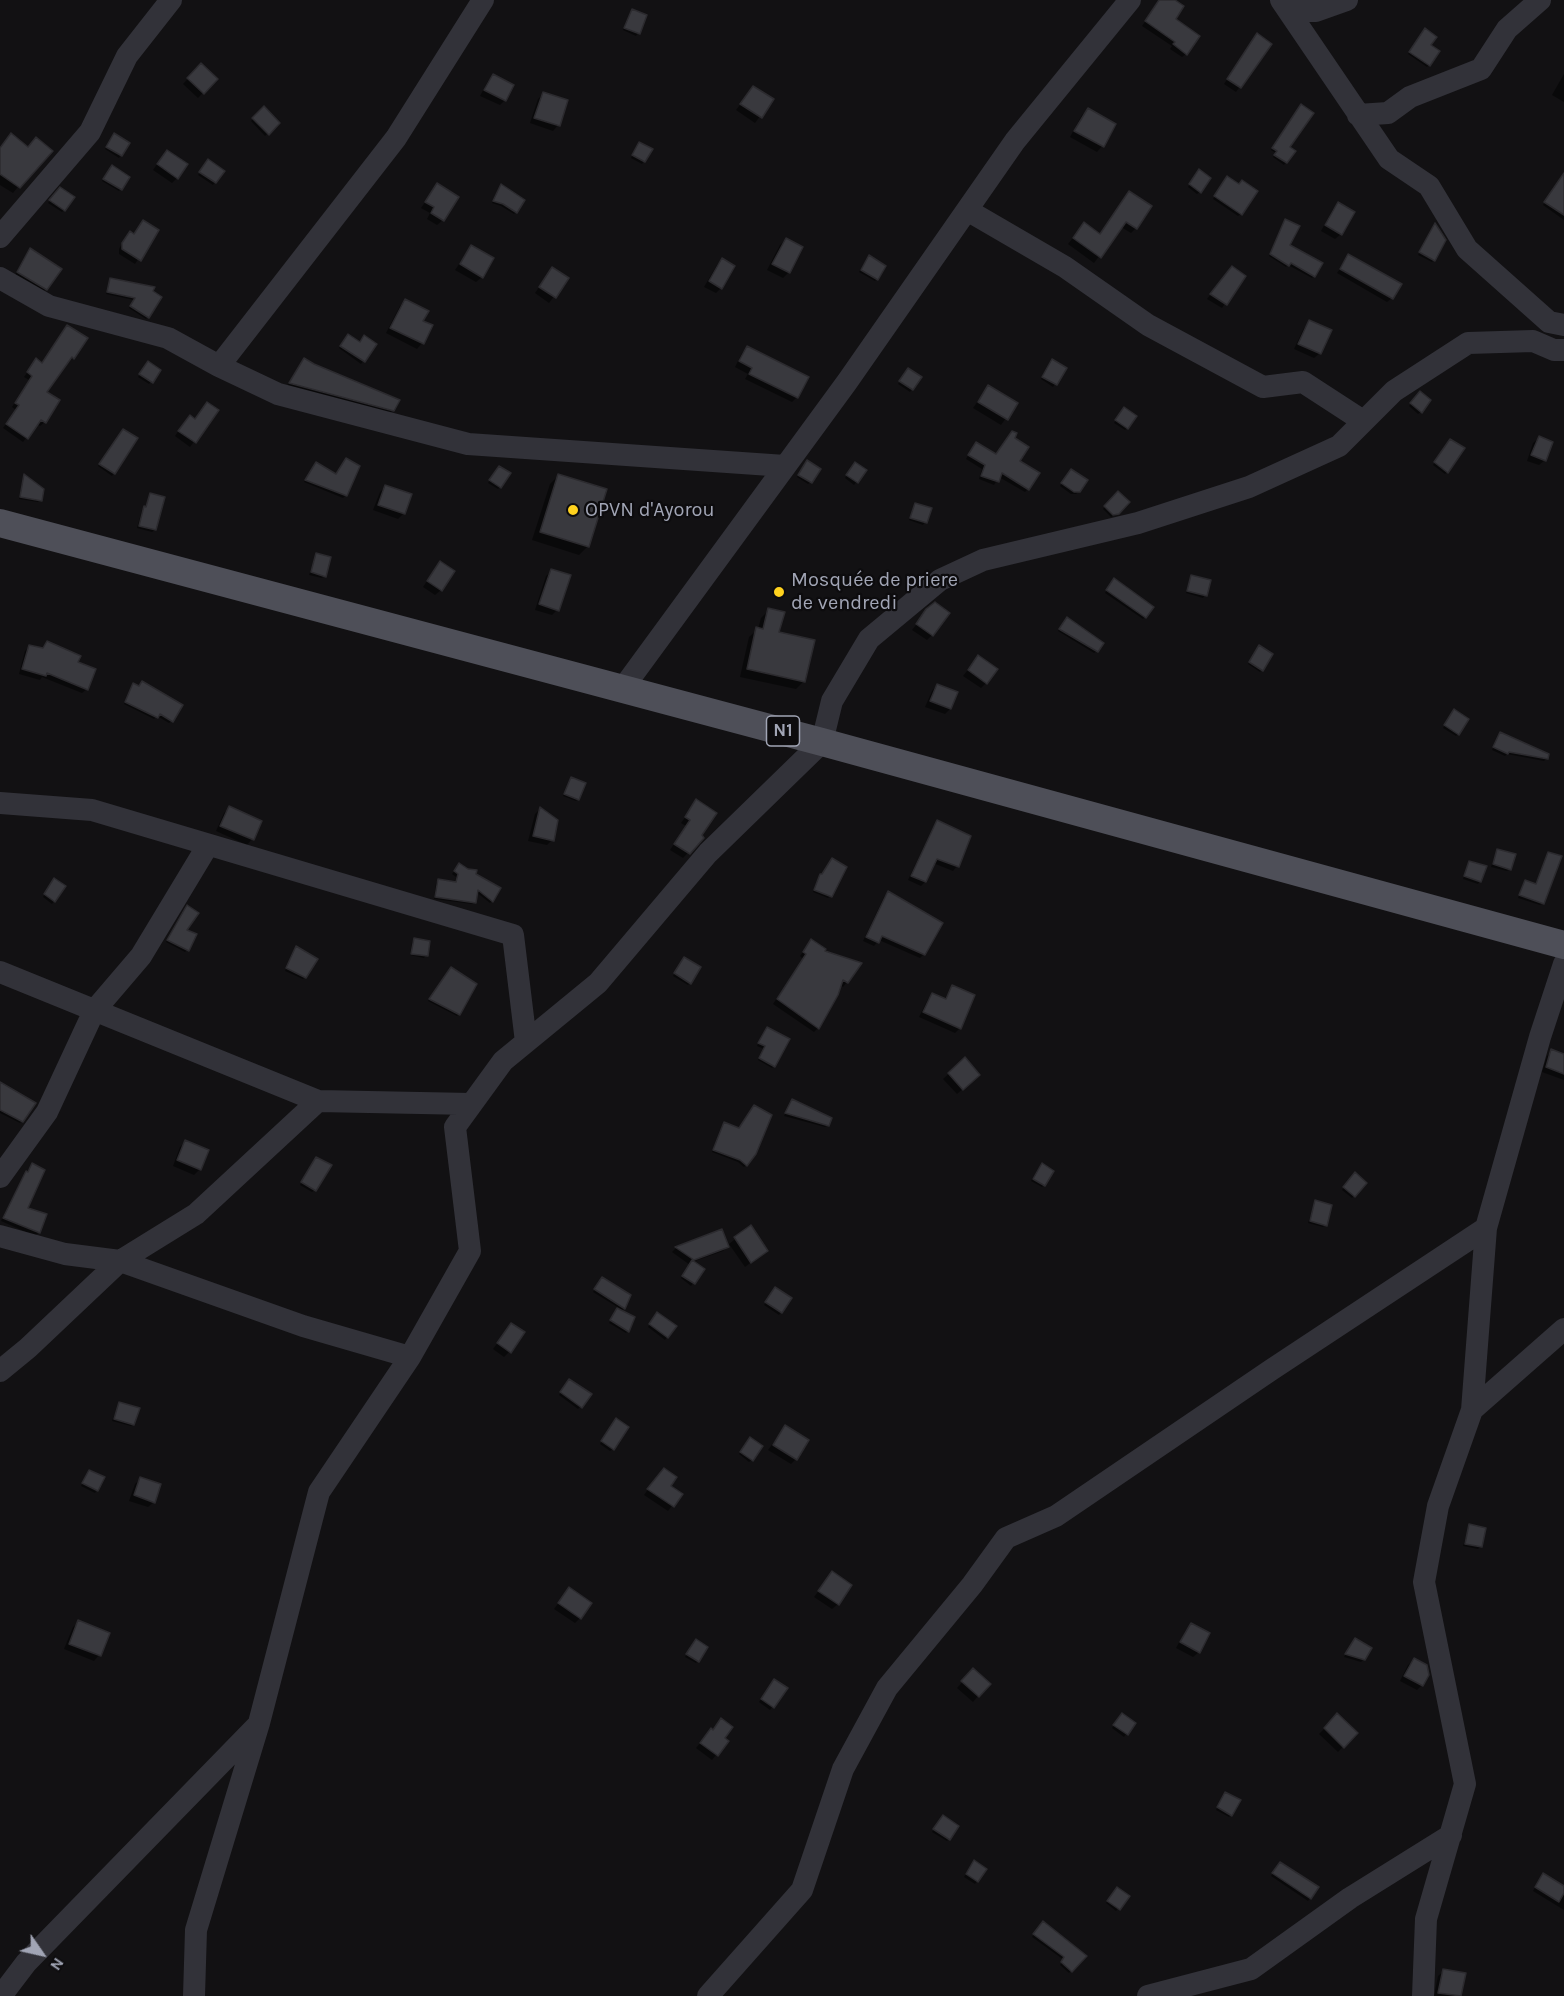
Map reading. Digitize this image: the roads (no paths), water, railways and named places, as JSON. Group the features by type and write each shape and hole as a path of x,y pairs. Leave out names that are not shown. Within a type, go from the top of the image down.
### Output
{"main road":[{"name":"N1","path":"0,523 622,688 1564,945"}],"street":[{"path":"0,237 90,132 127,56 171,0"},
{"path":"219,366 396,138 483,0"},
{"path":"622,688 847,382 1015,141 1130,0"},
{"path":"1286,6 1316,11 1347,0"},
{"path":"1358,115 1388,113 1410,96 1481,69 1507,29 1540,0"},
{"path":"1286,6 1389,159 1429,186 1467,249 1549,322 1564,325"},
{"path":"967,210 1065,267 1148,325 1263,387 1303,382 1364,421"},
{"path":"0,278 49,306 168,338 219,366 279,394 468,444 785,466"},
{"path":"194,1996 196,1930 259,1723 319,1492 410,1357 470,1251 455,1127 503,1061 598,983 708,853 822,742 832,701 869,639 940,580 983,560 1138,523 1249,487 1339,446 1394,391 1468,343 1533,341 1554,350 1564,350"},
{"path":"0,803 92,810 513,935 526,1042"},
{"path":"0,1177 47,1112 94,1011 141,956 208,844"},
{"path":"1423,1996 1426,1918 1465,1784 1424,1582 1438,1506 1472,1410 1486,1228 1537,1049 1564,964"},
{"path":"0,972 318,1101 471,1104"},
{"path":"4,1366 28,1348 120,1261 196,1214 318,1101"},
{"path":"708,1996 802,1890 843,1768 887,1688 972,1585 1006,1538 1056,1516 1486,1228"},
{"path":"0,1236 65,1254 120,1261 303,1326 410,1357"},
{"path":"1472,1410 1564,1329"},
{"path":"1,1996 26,1963 259,1723"},
{"path":"1148,1996 1251,1969 1350,1898 1451,1834"}],"place":[{"name":"OPVN d'Ayorou","path":"573,510"},
{"name":"Mosquée de priere de vendredi","path":"779,592"}]}
